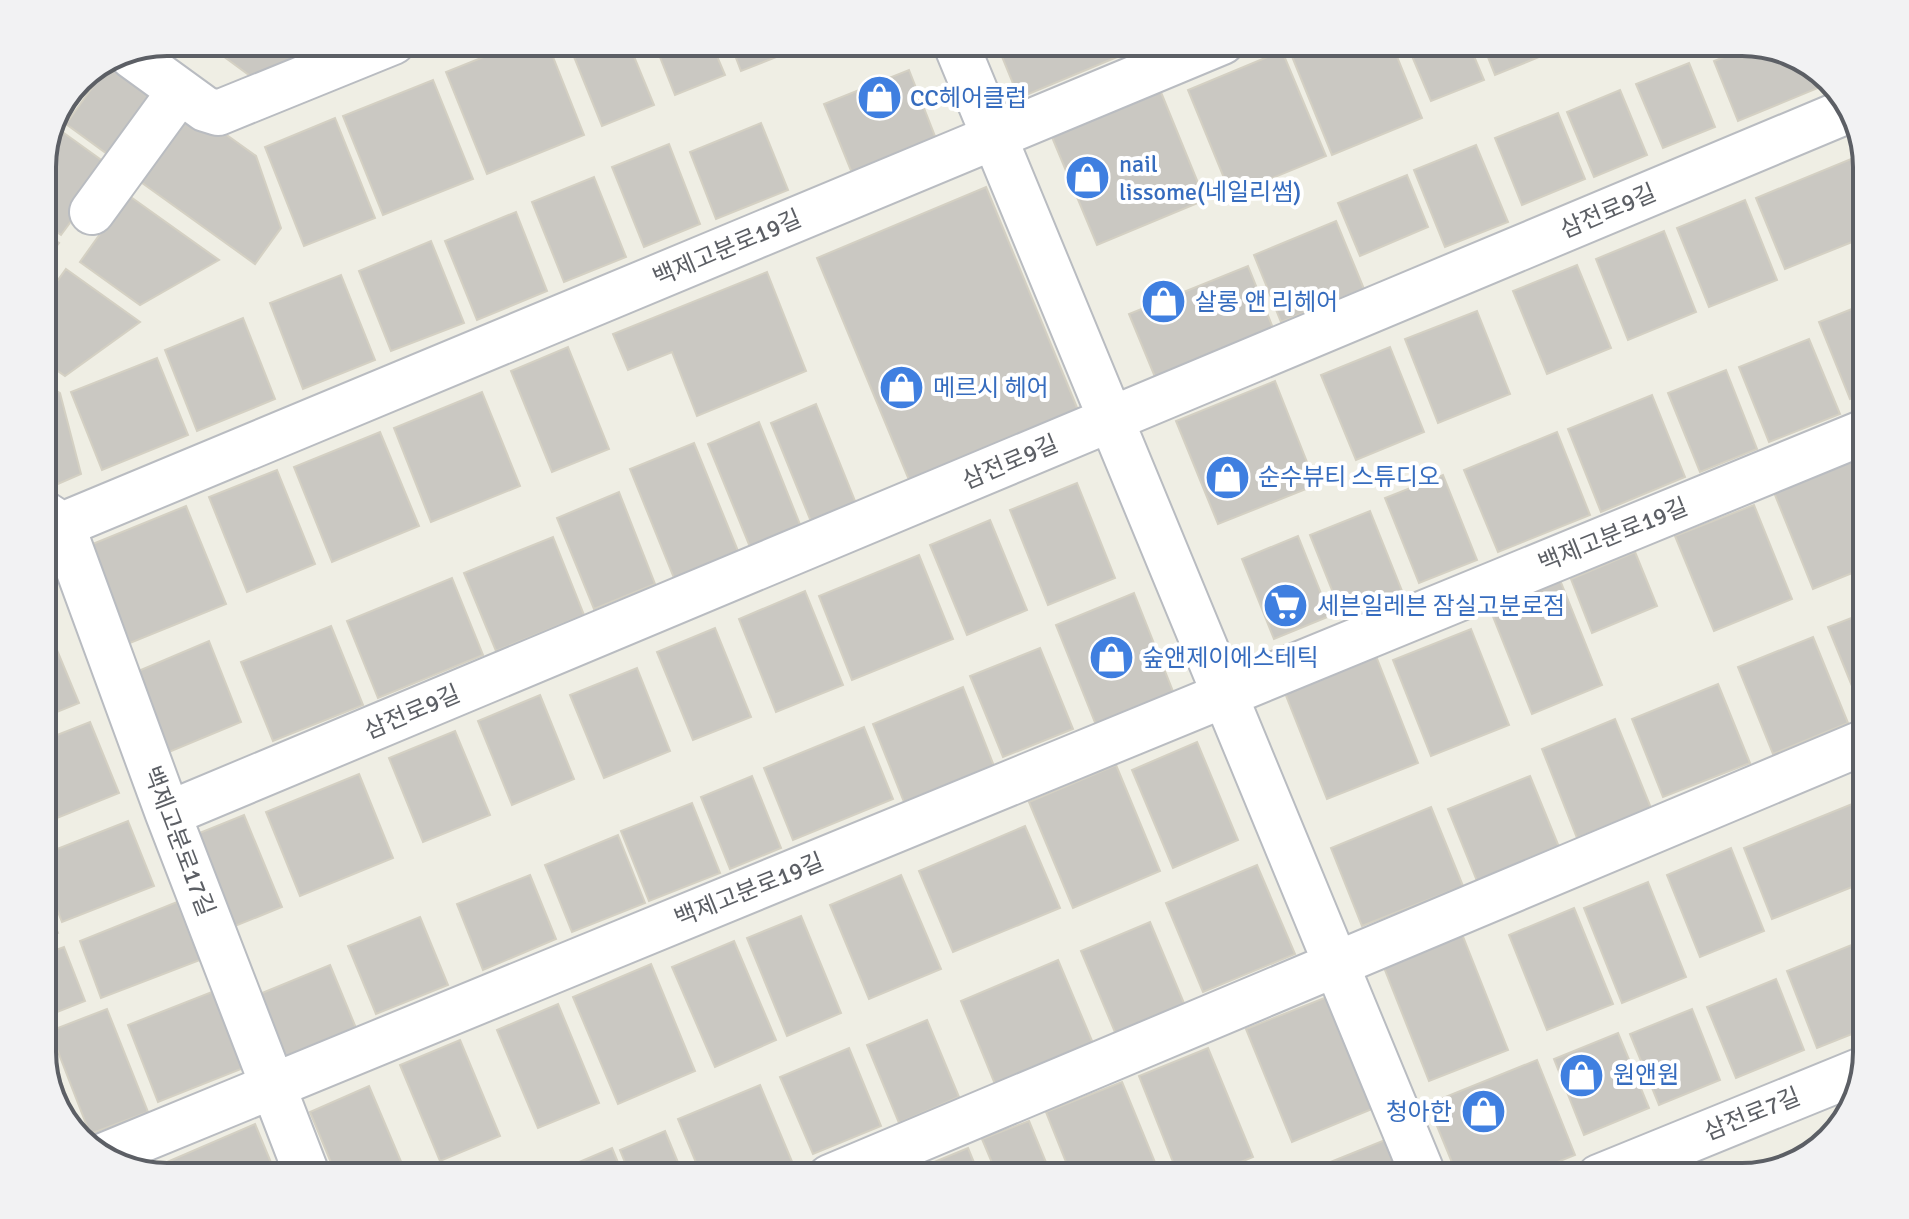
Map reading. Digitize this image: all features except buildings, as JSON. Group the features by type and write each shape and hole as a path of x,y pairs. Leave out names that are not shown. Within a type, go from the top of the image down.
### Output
{"street":[{"path":"138,60 205,109 218,113 358,56"},
{"path":"961,56 1418,1163"},
{"name":"백제고분로19길","path":"56,516 1188,56"},
{"path":"92,212 180,91"},
{"name":"삼전로9길","path":"168,814 1840,114"},
{"name":"백제고분로19길","path":"116,1151 1853,437"},
{"name":"백제고분로17길","path":"56,528 303,1163"},
{"path":"863,1163 1853,747"},
{"name":"삼전로7길","path":"1633,1163 1851,1075"}],"place":[{"name":"CC헤어클럽","path":"879,98"},
{"name":"nail lissome(네일리썸)","path":"1088,178"},
{"name":"살롱 앤 리헤어","path":"1164,302"},
{"name":"메르시 헤어","path":"902,388"},
{"name":"순수뷰티 스튜디오","path":"1227,477"},
{"name":"세븐일레븐 잠실고분로점","path":"1286,606"},
{"name":"숲앤제이에스테틱","path":"1111,658"},
{"name":"원앤원","path":"1582,1075"},
{"name":"청아한","path":"1483,1112"}]}
